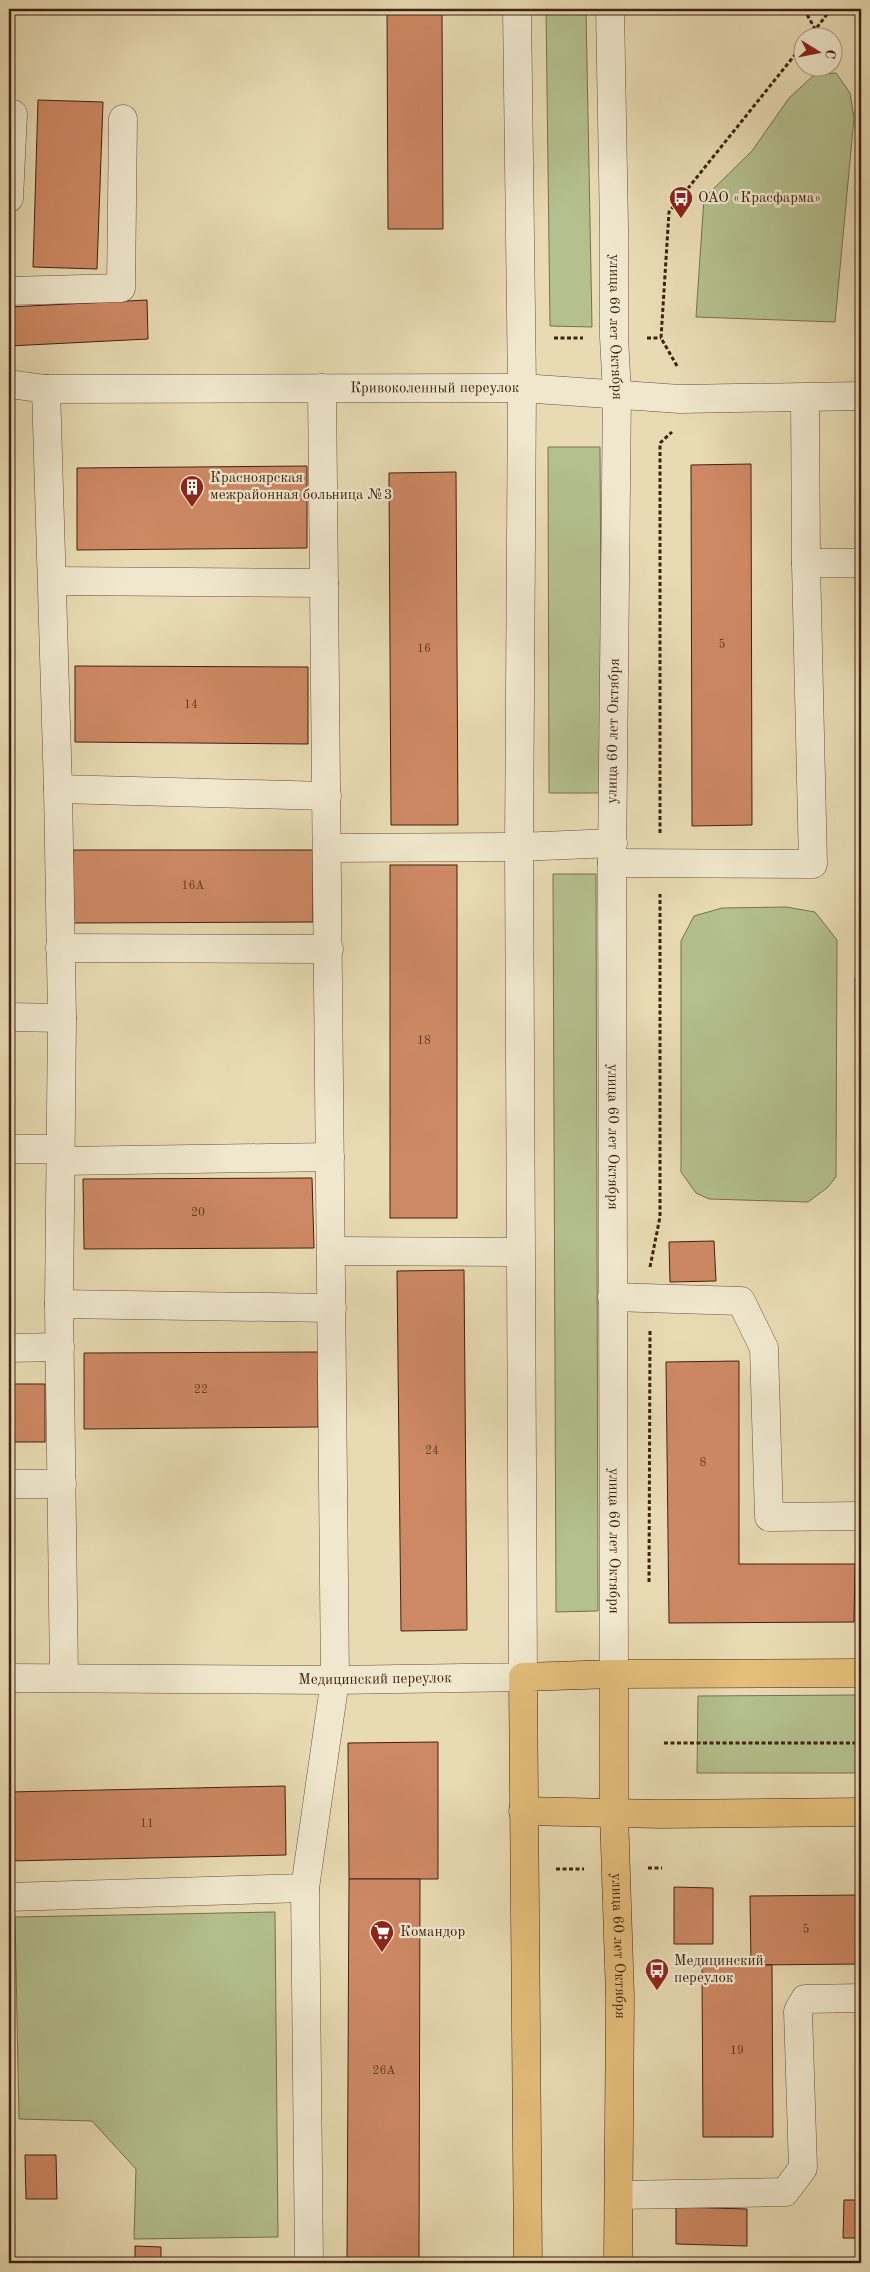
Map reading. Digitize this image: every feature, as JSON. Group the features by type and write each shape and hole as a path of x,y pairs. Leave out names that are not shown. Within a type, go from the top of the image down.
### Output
{"main road":[{"name":"Медицинский переулок","path":"523,1677 614,1674 861,1673"},
{"name":"улица 60 лет Октября","path":"614,1674 614,1814 620,1997 618,2263"},
{"path":"523,1677 523,1869 528,2263"},
{"path":"523,1811 614,1814 861,1812"}],"street":[{"path":"517,9 522,388 518,847 523,1677"},
{"name":"улица 60 лет Октября","path":"610,9 614,337 617,393 612,853 614,1674"},
{"path":"9,198 13,114"},
{"path":"9,291 121,288 123,119"},
{"name":"Кривоколенный переулок","path":"9,384 46,389 522,388 617,393 680,399 861,396"},
{"path":"309,2263 305,1888 335,1680 322,388"},
{"path":"46,389 53,581 62,1018 59,1304 64,1677"},
{"path":"328,848 518,847 612,853 660,864 813,864 806,563 805,398"},
{"path":"806,563 861,562"},
{"path":"53,581 324,583"},
{"path":"58,789 327,796"},
{"path":"60,948 329,949"},
{"path":"9,1018 62,1018"},
{"path":"9,1149 60,1155 330,1157"},
{"path":"332,1251 520,1252"},
{"path":"612,1297 741,1301 764,1348 769,1517 861,1516"},
{"path":"59,1304 332,1308"},
{"path":"9,1348 60,1347"},
{"path":"9,1484 62,1484"},
{"name":"Медицинский переулок","path":"9,1678 335,1680 523,1677"},
{"path":"9,1897 305,1888"},
{"path":"619,2194 785,2192 803,2168 798,2011 805,1998 861,1998"}],"path":[{"path":"804,9 814,28"},
{"path":"816,28 830,9"},
{"path":"649,1585 650,1266 660,1216 660,443 677,427 681,373 661,338 669,212 792,58"},
{"path":"521,339 661,338"},
{"path":"664,1743 861,1744"},
{"path":"523,1869 662,1868"}],"green space":[{"path":"546,9 586,9 592,327 550,326"},
{"path":"811,78 840,78 850,93 854,118 835,322 696,317 704,198 752,151 789,98"},
{"path":"548,447 600,447 602,793 549,793"},
{"path":"553,874 596,874 598,1611 556,1612"},
{"path":"786,907 815,912 837,940 836,1177 827,1188 808,1202 709,1199 696,1193 681,1172 681,941 694,916 722,908"},
{"path":"861,1695 861,1773 697,1773 698,1696"},
{"path":"275,1912 278,2237 134,2239 136,2169 92,2121 19,2119 15,1917"}],"building":[{"path":"387,9 442,9 443,229 388,229"},
{"path":"38,100 103,102 97,269 33,267"},
{"path":"147,300 148,339 9,346 9,307"},
{"path":"751,464 752,825 692,826 691,465"},
{"name":"Красноярская межрайонная больница №3","path":"307,466 307,548 77,550 77,468"},
{"path":"456,472 458,825 391,825 389,473"},
{"path":"75,666 308,667 308,744 75,742"},
{"path":"73,850 313,850 313,922 74,923"},
{"path":"390,865 457,865 457,1218 390,1218"},
{"path":"855,978 861,978 861,1102 856,1102"},
{"path":"312,1178 314,1248 84,1249 83,1179"},
{"path":"714,1241 716,1281 670,1282 669,1242"},
{"path":"464,1270 467,1630 401,1631 397,1271"},
{"path":"318,1352 318,1427 84,1429 84,1353"},
{"path":"739,1361 739,1564 855,1564 854,1622 669,1623 666,1362"},
{"path":"9,1384 45,1384 45,1442 9,1442"},
{"path":"9,1556 13,1556 14,1639 9,1639"},
{"path":"438,1742 438,1879 349,1879 348,1743"},
{"path":"285,1786 286,1855 9,1861 9,1792"},
{"path":"349,1879 420,1879 419,2263 347,2263"},
{"path":"674,1887 713,1888 713,1944 674,1944"},
{"path":"861,1895 861,1964 751,1965 750,1896"},
{"path":"772,1965 773,2137 703,2137 702,1966"},
{"path":"25,2155 56,2155 57,2199 26,2199"},
{"path":"844,2200 861,2200 861,2238 843,2238"},
{"path":"676,2207 747,2209 747,2246 676,2244"},
{"path":"135,2246 161,2247 161,2263 135,2263"}],"place":[{"name":"ОАО «Красфарма»","path":"681,219"},
{"name":"Красноярская межрайонная больница №3","path":"192,508"},
{"name":"Командор","path":"382,1953"},
{"name":"Медицинский переулок","path":"657,1991"}]}
